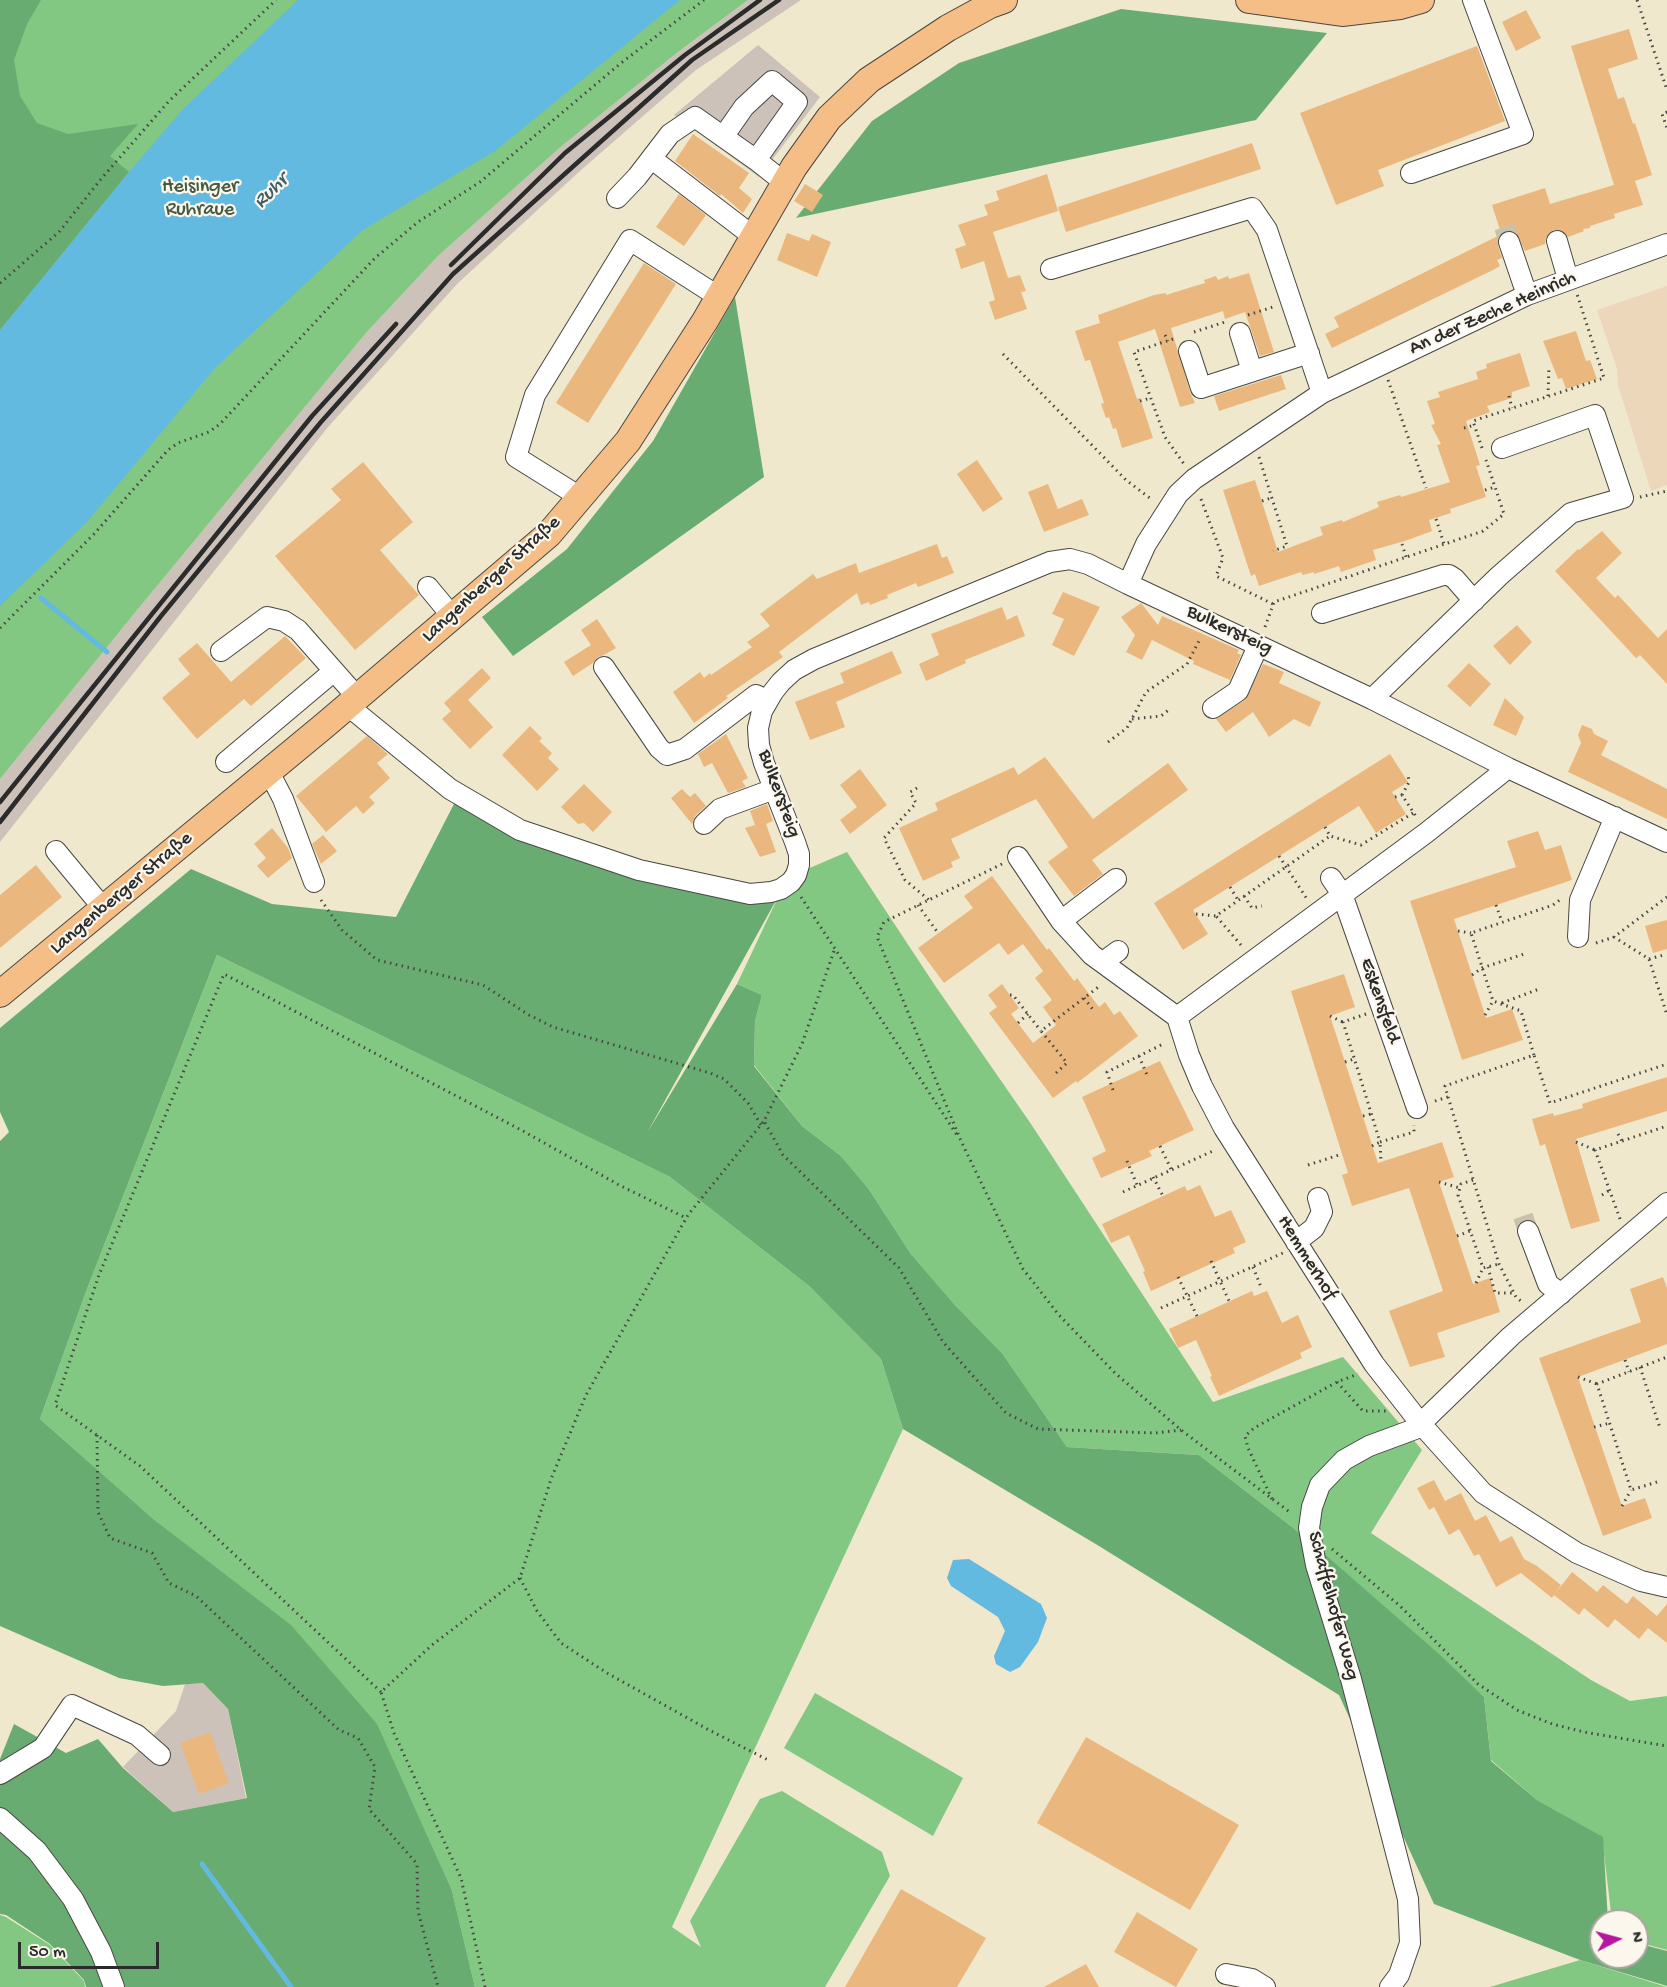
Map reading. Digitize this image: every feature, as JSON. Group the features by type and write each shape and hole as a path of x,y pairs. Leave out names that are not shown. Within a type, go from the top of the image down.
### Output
{"main road":[{"name":"Langenberger Straße","path":"0,994 269,772 549,534 628,441 719,297 785,183 829,118 869,80 948,28 1004,0"},
{"path":"1249,0 1342,14 1400,6 1421,0"}],"street":[{"path":"1411,172 1523,134 1473,0"},
{"path":"723,136 744,107 772,81 797,102 756,160"},
{"path":"617,198 652,159 670,134 695,117 785,183"},
{"path":"652,159 754,237"},
{"path":"1051,269 1252,208 1267,230 1322,393"},
{"path":"580,497 516,457 535,395 630,240 719,297"},
{"path":"1557,241 1570,279"},
{"path":"1509,242 1527,295"},
{"name":"An der Zeche Heinrich","path":"1128,584 1146,544 1178,494 1194,479 1322,393 1527,295 1667,244"},
{"path":"1240,333 1252,371"},
{"path":"1189,351 1201,388 1309,353"},
{"path":"1372,699 1474,601 1571,513 1623,498 1595,414 1502,448"},
{"name":"Bulkersteig","path":"790,882 796,874 799,854 759,745 758,728 767,700 781,682 794,670 813,659 1050,562 1070,559 1088,564 1372,699 1508,768 1667,842"},
{"path":"1322,613 1443,575 1449,575 1455,579 1474,601"},
{"path":"428,587 452,616"},
{"path":"221,651 267,617 284,621 297,630 334,671 352,701 450,789 520,830 639,870 750,894 782,889 790,882"},
{"path":"1213,708 1238,690 1258,646"},
{"path":"604,667 659,748 667,755 685,749 756,695 767,700"},
{"path":"226,762 334,671"},
{"path":"1018,857 1061,921 1092,955 1112,962 1180,1026 1254,962 1278,931 1317,914 1336,886 1426,832 1508,768"},
{"path":"269,772 283,799 314,882"},
{"path":"704,824 720,809 774,789"},
{"path":"1586,940 1580,900 1615,818"},
{"path":"56,851 105,908"},
{"path":"1061,921 1116,879"},
{"name":"Eskensfeld","path":"1336,886 1417,1108"},
{"name":"Hemmerhof","path":"1180,1026 1202,1086 1233,1141 1374,1364 1421,1424 1483,1493 1577,1553 1641,1581 1667,1587"},
{"path":"1298,1244 1314,1228 1322,1212 1318,1198"},
{"name":"Schaffelhofer Weg","path":"1390,1987 1400,1975 1410,1943 1408,1899 1352,1679 1317,1565 1309,1528 1312,1507 1320,1485 1344,1460 1369,1446 1415,1429 1511,1336 1667,1203"},
{"path":"1528,1231 1548,1284 1561,1294"},
{"path":"0,1774 43,1748 72,1705 137,1735 160,1755"},
{"path":"0,1818 37,1851 73,1899 101,1952 114,1987"},
{"path":"1226,1974 1252,1979 1265,1987"}],"path":[{"path":"0,283 59,232 101,179 170,101 276,0"},
{"path":"0,628 94,534 168,450 178,443 209,432 220,424 375,258 418,222 480,182 621,63 704,0"},
{"path":"1637,0 1667,90"},
{"path":"1667,112 1662,114 1667,128"},
{"path":"1258,646 1274,602 1360,570 1483,531 1504,514 1473,421 1604,378 1570,279"},
{"path":"1165,335 1168,341"},
{"path":"1002,354 1126,480 1166,512"},
{"path":"1382,364 1426,488"},
{"path":"1548,396 1549,366"},
{"path":"1509,396 1512,408"},
{"path":"1140,401 1150,398"},
{"path":"1464,429 1475,425"},
{"path":"1254,438 1287,546 1273,551"},
{"path":"1194,479 1223,558 1216,576 1273,604"},
{"path":"1485,490 1495,487"},
{"path":"1623,498 1645,497 1667,491"},
{"path":"1262,501 1271,498"},
{"path":"1436,519 1444,544"},
{"path":"1402,544 1406,557"},
{"path":"1108,742 1127,728 1146,693 1187,664 1209,622"},
{"path":"1132,719 1161,716 1171,708"},
{"path":"1395,797 1402,795 1409,782 1408,776"},
{"path":"917,788 910,792 916,803 884,838 905,880 929,900"},
{"path":"1402,795 1426,832"},
{"path":"1325,827 1330,836 1361,845 1413,813"},
{"path":"1196,914 1216,916 1330,836"},
{"path":"1279,856 1317,914"},
{"path":"1018,857 884,922 877,937 961,1141 1023,1269 1058,1314 1115,1373 1181,1430 1299,1518 1400,1606 1478,1684 1517,1710 1552,1724 1584,1732 1667,1746"},
{"path":"1458,931 1471,933 1553,905 1589,879"},
{"path":"314,882 321,900 342,930 377,960 483,985 529,1015 553,1027 724,1079 747,1103 761,1125"},
{"path":"790,882 961,1141"},
{"path":"1230,887 1238,900"},
{"path":"1244,896 1252,908 1262,906"},
{"path":"1586,940 1614,937 1667,897"},
{"path":"918,905 938,933"},
{"path":"1496,905 1502,922"},
{"path":"1216,916 1254,962"},
{"path":"1471,933 1493,1001 1485,1015"},
{"path":"1614,937 1649,959 1667,1015"},
{"path":"381,1692 432,1645 520,1578 551,1479 586,1395 686,1218 764,1121 802,1044 834,951"},
{"path":"1472,975 1482,968 1527,952"},
{"path":"1649,959 1664,955"},
{"path":"1041,1031 1084,998 1112,962"},
{"path":"485,1987 461,1878 394,1733 381,1692 140,1466 55,1406 99,1275 224,974 513,1126 619,1185 686,1218"},
{"path":"1501,1003 1539,989"},
{"path":"1010,995 1013,995 1067,1063 1056,1073"},
{"path":"1084,998 1094,1011"},
{"path":"1493,1001 1521,1011 1550,1103 1667,1064"},
{"path":"1330,1016 1343,1022 1382,1008"},
{"path":"1018,1023 1028,1014"},
{"path":"1343,1022 1380,1142 1381,1162"},
{"path":"1113,1090 1107,1072 1139,1056 1180,1026"},
{"path":"1534,1055 1445,1086 1499,1264 1513,1293 1536,1315"},
{"path":"1139,1056 1147,1075"},
{"path":"1345,1062 1354,1059"},
{"path":"1372,1146 1414,1132 1417,1108 1448,1097"},
{"path":"1363,1116 1371,1114"},
{"path":"764,1121 783,1155 899,1268 943,1342 1006,1413 1038,1429 1155,1433 1181,1430"},
{"path":"1576,1142 1595,1150 1667,1126"},
{"path":"1618,1134 1622,1141"},
{"path":"1124,1191 1233,1141"},
{"path":"1160,1146 1171,1169"},
{"path":"1595,1150 1627,1238"},
{"path":"1308,1166 1342,1154"},
{"path":"1127,1161 1137,1185"},
{"path":"1153,1177 1162,1196"},
{"path":"1473,1180 1461,1184 1458,1195 1483,1268 1476,1283"},
{"path":"1439,1182 1460,1188"},
{"path":"1602,1195 1610,1190"},
{"path":"1457,1236 1470,1232"},
{"path":"1161,1308 1298,1244"},
{"path":"1211,1261 1229,1301"},
{"path":"1483,1268 1499,1264"},
{"path":"1252,1267 1261,1287"},
{"path":"1488,1268 1494,1293 1513,1293"},
{"path":"1178,1277 1197,1316"},
{"path":"1578,1377 1597,1384 1667,1357"},
{"path":"1624,1360 1629,1372"},
{"path":"1273,1500 1248,1448 1245,1436 1254,1428 1374,1364"},
{"path":"1640,1367 1660,1428"},
{"path":"1337,1382 1364,1412 1390,1411 1404,1404"},
{"path":"1597,1384 1631,1490"},
{"path":"1594,1427 1610,1423"},
{"path":"97,1435 98,1512 111,1538 152,1553 169,1582 196,1596 339,1730 358,1738 375,1767 369,1809 417,1864 418,1911 438,1987"},
{"path":"1622,1506 1631,1490 1657,1482"},
{"path":"520,1578 537,1611 561,1643 607,1673 768,1760"}],"shaded area":[{"path":"748,0 801,0 696,70 581,170 458,283 328,427 0,842 0,779 366,333 438,256 563,145 678,52"},
{"path":"758,45 820,97 759,177 674,115"},
{"path":"1667,286 1667,485 1651,491 1618,385 1617,369 1597,310"},
{"path":"203,1683 228,1709 246,1798 173,1812 123,1767 176,1711 185,1684"}],"green space":[{"name":"Heisinger Ruhraue","path":"0,0 748,0 678,52 563,145 438,256 366,333 0,779"},
{"path":"0,0 41,0 27,24 14,60 20,96 37,123 68,134 138,124 110,156 129,172 0,330"},
{"path":"1121,9 1327,33 1256,120 796,218 872,121 959,63"},
{"path":"735,297 764,477 513,656 482,617 567,549 653,441"},
{"path":"455,802 515,834 779,895 647,1133 737,984 762,995 755,1021 754,1066 802,1126 841,1156 868,1188 911,1254 955,1305 1002,1353 1067,1447 1199,1455 1305,1537 1439,1654 1484,1697 1491,1761 1537,1800 1603,1837 1607,1909 1589,1909 1589,1963 1434,1904 1339,1695 1099,1546 903,1429 881,1359 809,1286 670,1177 217,955 87,1289 40,1419 157,1522 291,1625 377,1724 452,1891 475,1987 86,1987 84,1980 50,1944 6,1915 0,1914 0,1759 14,1724 66,1753 98,1739 123,1768 173,1812 247,1798 228,1709 203,1683 163,1686 119,1678 0,1626 0,1141 9,1132 0,1112 0,1028 191,869 272,904 396,917"},
{"path":"847,852 934,984 1031,1124 1213,1402 1343,1357 1422,1450 1371,1533 1591,1680 1630,1701 1667,1696 1667,1950 1649,1945 1649,1909 1611,1909 1602,1837 1537,1800 1491,1760 1484,1697 1305,1537 1199,1455 1067,1447 1002,1353 955,1305 911,1254 868,1188 841,1156 802,1126 754,1065 755,1021 762,995 737,984 779,895 805,870"},
{"path":"217,955 670,1177 809,1286 881,1359 903,1429 672,1927 701,1947 690,1921 760,1799 782,1791 882,1852 890,1876 825,1987 475,1987 452,1891 157,1522 40,1419 87,1289"},
{"path":"815,1693 963,1778 933,1836 784,1748"},
{"path":"0,1915 50,1945 84,1981 85,1987 0,1987"},
{"path":"1649,1946 1667,1951 1667,1986 1610,1969 1649,1969"},
{"path":"1580,1960 1589,1963 1589,1969 1609,1969 1667,1987 1490,1987"}],"water":[{"name":"Ruhr","path":"298,0 680,0 495,151 363,230 215,368 87,522 0,606 0,330 183,109"},
{"path":"969,1559 1041,1604 1047,1618 1038,1642 1020,1667 1010,1672 996,1664 994,1656 1005,1631 998,1617 951,1586 947,1578 953,1560"}],"building":[{"path":"1526,10 1541,38 1516,51 1502,22"},
{"path":"1629,29 1638,59 1608,69 1618,99 1624,97 1633,124 1635,123 1652,175 1635,181 1643,205 1614,214 1615,218 1590,226 1568,237 1560,230 1553,230 1546,238 1545,244 1525,251 1516,233 1511,230 1501,233 1492,205 1545,188 1550,204 1614,185 1571,46"},
{"path":"1477,46 1505,121 1378,170 1384,186 1336,205 1300,113"},
{"path":"693,134 749,173 739,188 752,199 743,213 675,161"},
{"path":"1252,143 1261,169 1066,232 1058,207"},
{"path":"1047,174 1058,211 993,232 1008,278 1020,275 1026,291 1021,292 1027,309 995,320 989,302 995,300 984,261 961,269 955,249 966,245 958,225 988,215 984,205 999,200 996,191"},
{"path":"805,184 823,195 812,212 794,201"},
{"path":"679,194 706,215 684,246 656,227"},
{"path":"787,233 809,241 812,234 831,242 817,277 777,260"},
{"path":"1500,235 1498,245 1502,258 1497,260 1500,266 1332,348 1325,334 1339,327 1334,317"},
{"path":"644,263 676,284 588,423 556,403"},
{"path":"1249,273 1274,352 1260,356 1245,312 1225,319 1223,311 1171,328 1195,403 1180,407 1155,329 1118,342 1153,438 1122,448 1116,428 1113,429 1109,417 1106,418 1101,404 1104,403 1090,360 1085,361 1075,331 1100,323 1098,315 1154,295 1166,293 1166,295 1205,283 1204,280 1216,276 1218,280 1228,276 1229,279"},
{"path":"1576,331 1586,361 1590,360 1597,379 1566,389 1562,378 1558,379 1543,341"},
{"path":"1520,353 1530,386 1512,392 1512,398 1487,406 1490,412 1466,421 1480,465 1476,466 1486,497 1450,509 1451,513 1429,520 1432,531 1373,550 1376,560 1341,572 1339,566 1314,574 1314,572 1303,575 1301,572 1259,586 1255,574 1251,576 1223,490 1255,480 1278,552 1323,535 1320,527 1342,520 1343,522 1379,507 1377,502 1450,482 1437,445 1441,444 1431,425 1435,424 1427,401 1440,397 1438,392 1478,379 1476,372 1487,368 1486,364"},
{"path":"1281,375 1286,389 1219,411 1214,396"},
{"path":"977,460 1003,499 983,512 957,474"},
{"path":"363,462 413,522 380,550 419,595 355,650 275,556 341,500 331,489"},
{"path":"1048,484 1058,509 1082,499 1089,515 1044,532 1028,492"},
{"path":"1602,531 1622,553 1596,578 1615,598 1618,595 1658,638 1667,629 1667,684 1640,655 1636,658 1555,571 1578,549"},
{"path":"937,544 942,558 947,556 954,573 918,587 916,583 870,605 869,602 861,605 857,593 779,652 783,657 726,696 728,698 694,723 673,692 700,672 704,678 710,673 711,675 752,647 747,642 770,626 760,614 813,574 817,579 856,563 859,573"},
{"path":"1063,592 1100,607 1074,656 1052,645 1064,619 1052,614"},
{"path":"1141,603 1158,625 1162,616 1239,650 1237,653 1241,655 1230,680 1193,664 1194,661 1152,640 1142,660 1126,652 1135,635 1121,617"},
{"path":"1002,607 1007,620 1017,615 1025,636 965,660 966,663 926,681 919,664 939,655 931,634"},
{"path":"597,619 616,648 598,657 573,676 564,662 591,645 581,630"},
{"path":"1517,625 1532,642 1510,665 1493,646"},
{"path":"285,636 306,658 251,706 244,699 197,739 162,698 190,674 178,659 197,643 231,682"},
{"path":"892,651 902,673 836,702 845,727 810,740 795,702 844,683 840,673"},
{"path":"1469,663 1491,684 1470,707 1447,686"},
{"path":"1263,664 1284,672 1279,683 1321,702 1310,727 1294,719 1269,737 1253,712 1226,732 1216,719 1245,700"},
{"path":"482,668 491,678 468,700 493,727 470,749 442,719 451,711 444,703"},
{"path":"1505,698 1524,717 1516,736 1493,725"},
{"path":"1582,725 1592,729 1594,734 1608,741 1601,755 1667,789 1667,819 1568,772 1581,743 1578,735"},
{"path":"530,726 542,738 539,741 552,753 548,758 559,769 537,791 502,755"},
{"path":"726,734 748,778 742,781 746,787 728,793 712,763 704,767 698,754"},
{"path":"367,736 388,754 377,763 390,778 369,797 375,803 363,814 356,806 326,832 296,796"},
{"path":"1390,754 1408,782 1392,792 1406,814 1376,833 1359,806 1193,910 1208,934 1183,950 1154,903"},
{"path":"1045,757 1093,819 1168,763 1188,790 1092,860 1103,874 1074,896 1048,862 1068,847 1036,799 951,839 960,858 951,862 953,867 923,881 899,828 938,810 935,803 1014,767 1018,775"},
{"path":"860,769 887,805 850,834 840,820 857,807 840,785"},
{"path":"584,784 612,812 593,832 584,823 578,824 561,807"},
{"path":"682,789 690,797 695,793 706,806 695,816 692,824 671,798"},
{"path":"767,804 773,821 766,824 776,852 760,857 745,828 755,825 750,811"},
{"path":"272,828 288,848 292,858 268,878 257,866 266,858 254,844"},
{"path":"1538,831 1545,850 1561,845 1572,880 1454,919 1486,1018 1512,1009 1523,1040 1462,1060 1410,901 1516,867 1507,841"},
{"path":"323,835 337,851 321,864 312,844"},
{"path":"36,865 62,897 0,948 0,895"},
{"path":"992,876 1047,950 1049,948 1074,981 1077,978 1099,1007 1105,1002 1114,1015 1120,1011 1138,1036 1077,1083 1076,1081 1053,1098 989,1013 997,1007 988,995 1002,984 1019,1008 1011,1014 1033,1043 1056,1025 1043,1007 1052,1000 1035,978 1043,971 1023,944 1008,955 999,943 944,983 918,948 973,908 964,896"},
{"path":"1667,920 1667,949 1653,953 1645,926"},
{"path":"1344,974 1355,1007 1330,1016 1378,1163 1442,1142 1454,1177 1439,1182 1473,1284 1490,1278 1500,1312 1437,1333 1445,1357 1410,1367 1389,1311 1443,1291 1409,1188 1352,1206 1342,1175 1348,1173 1291,991"},
{"path":"1160,1061 1194,1130 1149,1151 1152,1156 1101,1178 1092,1158 1106,1151 1082,1097"},
{"path":"1667,1077 1667,1111 1576,1139 1600,1221 1571,1229 1545,1144 1540,1146 1532,1119 1583,1108 1582,1104"},
{"path":"1200,1185 1215,1217 1231,1210 1246,1242 1233,1248 1235,1253 1151,1291 1129,1235 1111,1243 1102,1224 1185,1186 1187,1191"},
{"path":"1663,1277 1667,1288 1667,1344 1578,1377 1622,1506 1645,1498 1652,1518 1603,1536 1539,1358 1641,1322 1630,1289"},
{"path":"1252,1291 1254,1296 1267,1291 1282,1323 1298,1315 1312,1347 1300,1353 1302,1358 1219,1396 1196,1340 1178,1348 1169,1329"},
{"path":"1434,1480 1445,1501 1461,1493 1475,1521 1486,1515 1500,1542 1512,1536 1524,1559 1561,1585 1552,1598 1521,1573 1496,1587 1479,1554 1474,1556 1459,1529 1449,1535 1434,1507 1429,1510 1417,1488"},
{"path":"1572,1572 1597,1592 1603,1585 1627,1604 1633,1596 1657,1616 1667,1604 1667,1643 1648,1628 1639,1639 1615,1619 1608,1628 1584,1608 1579,1615 1554,1595"},
{"path":"210,1732 229,1783 199,1794 180,1743"},
{"path":"1086,1737 1239,1825 1190,1910 1037,1823"},
{"path":"901,1889 986,1938 957,1987 845,1987"},
{"path":"1137,1912 1198,1949 1176,1987 1114,1952"},
{"path":"1086,1964 1099,1987 1044,1987"}],"waterway":[{"path":"41,598 107,652"},
{"path":"202,1864 291,1987"}],"tunnel":[{"path":"1504,227 1509,242"},
{"path":"1523,1216 1528,1231"}],"railway":[{"path":"451,265 565,153 685,55 760,0"},
{"path":"0,822 161,616 321,422 453,274 692,60 779,0"},
{"path":"0,802 312,416 396,324"}]}
